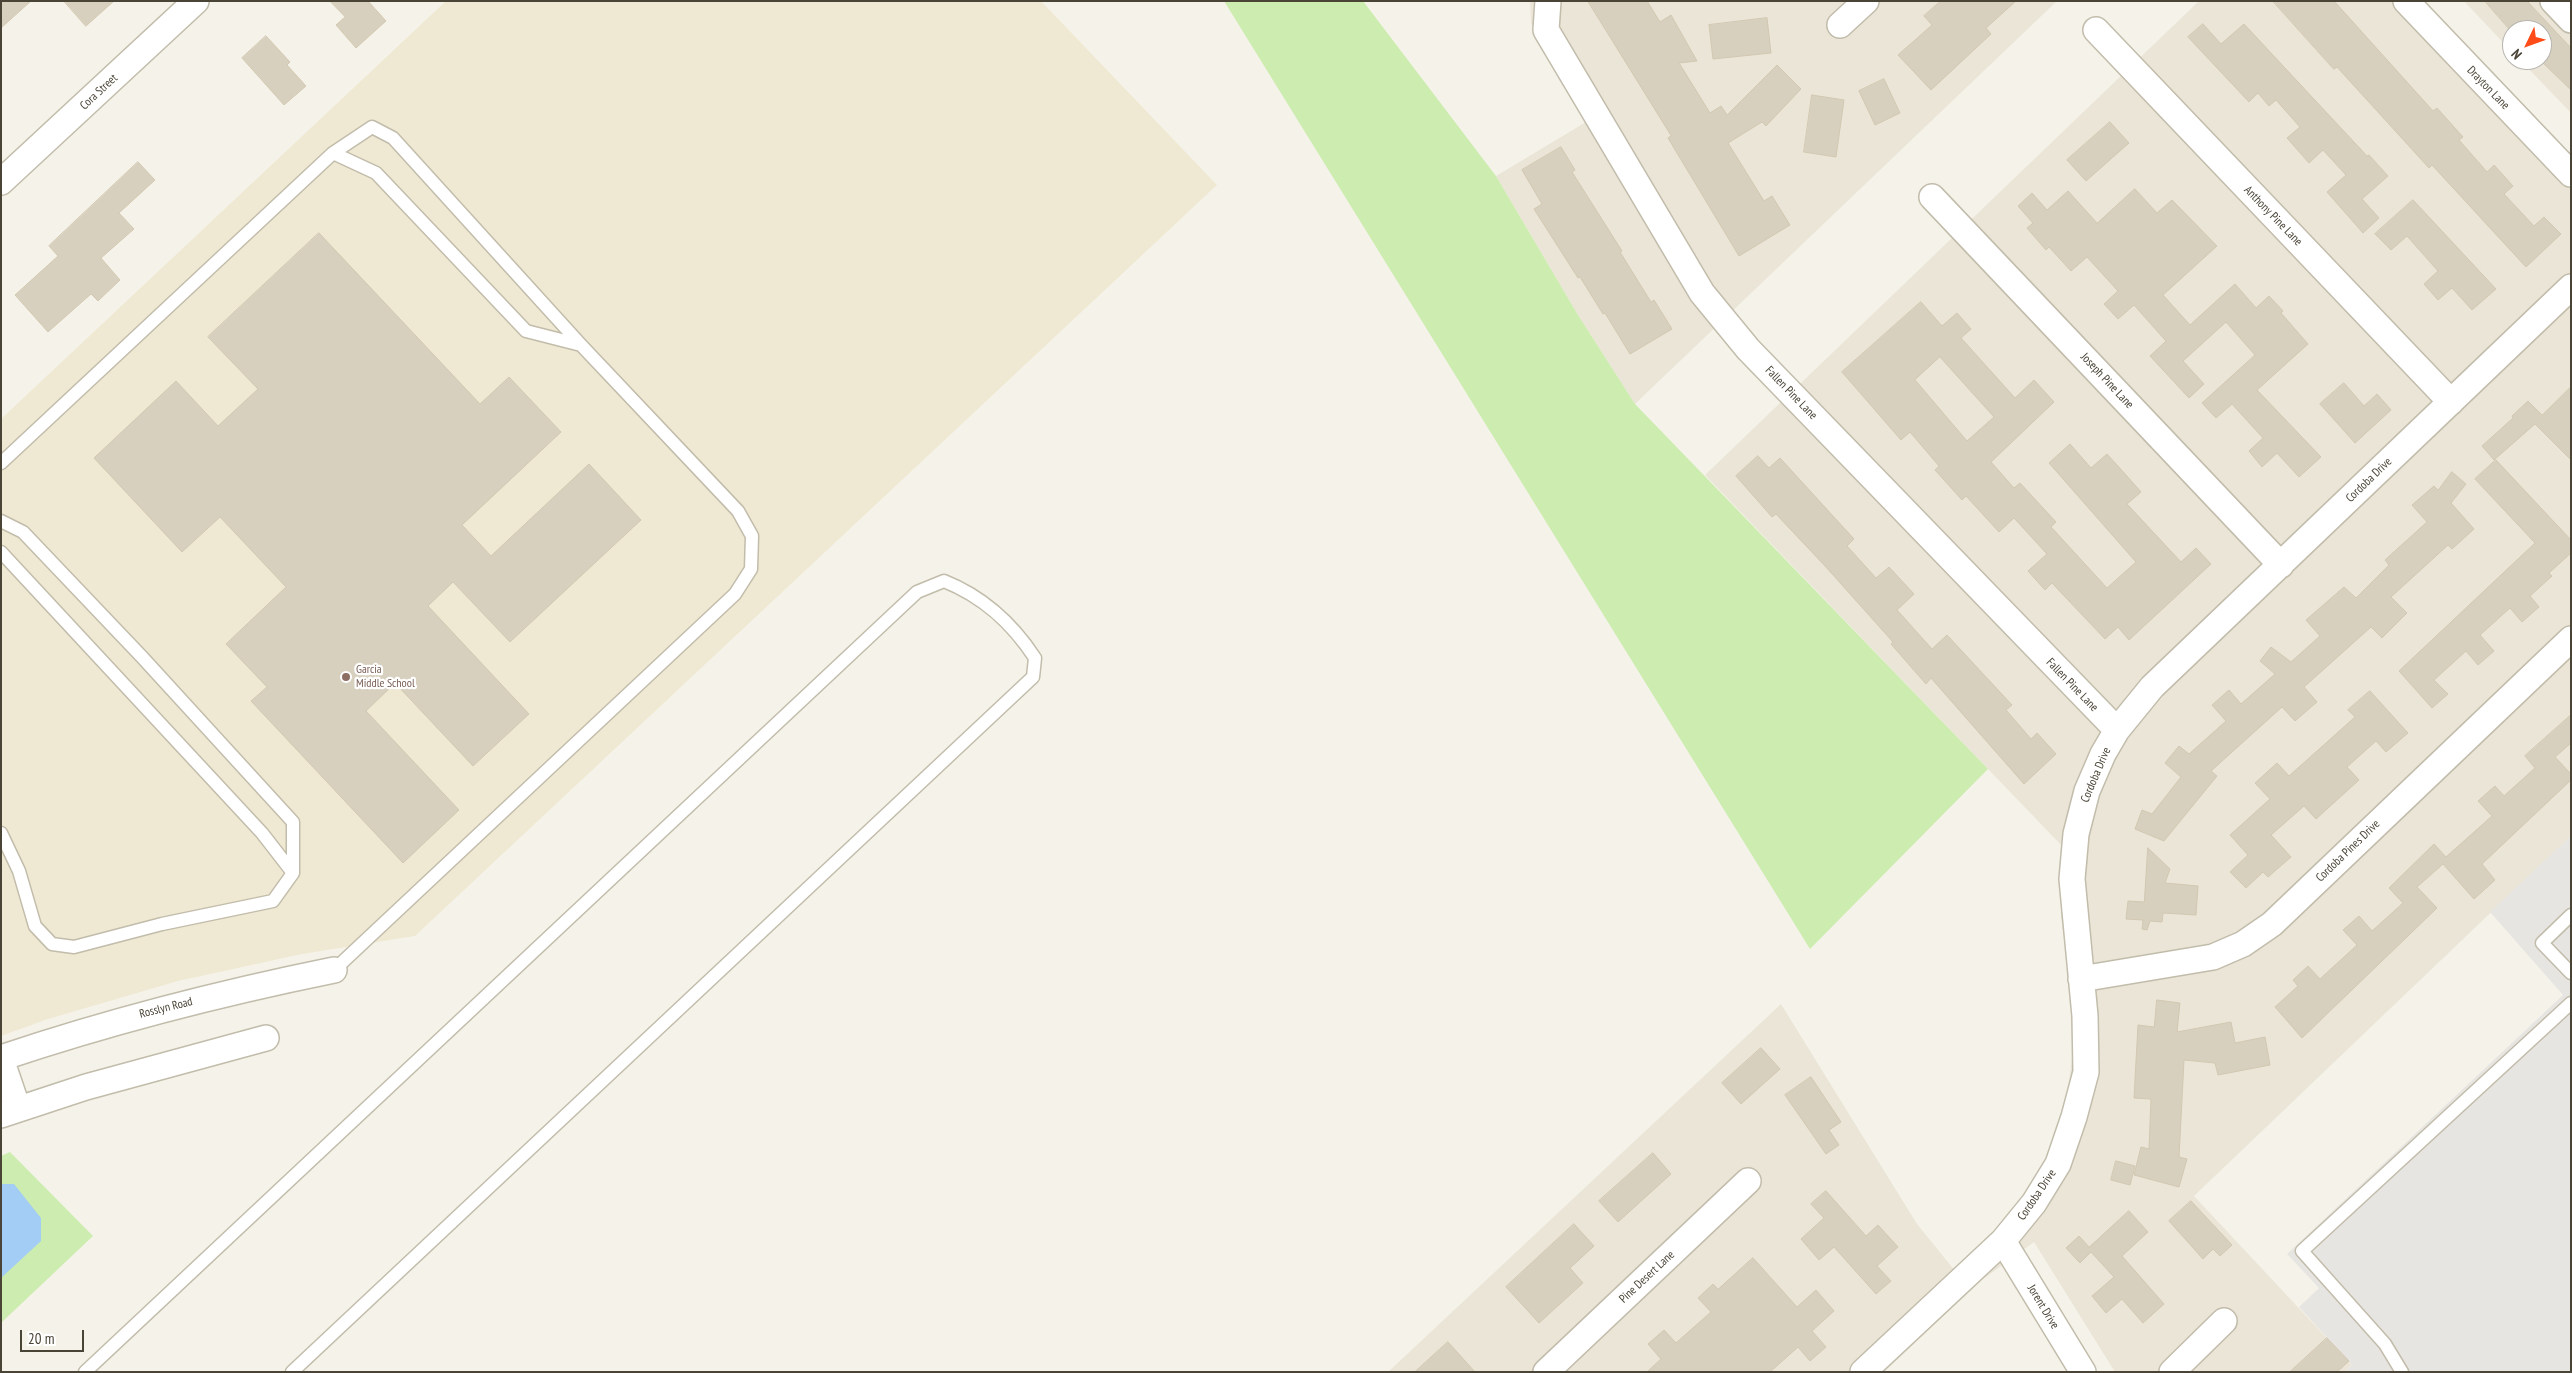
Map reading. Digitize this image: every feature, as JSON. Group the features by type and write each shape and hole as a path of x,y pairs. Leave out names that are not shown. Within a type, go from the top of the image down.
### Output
{"street":[{"name":"Cora Street","path":"1,182 196,1"},
{"name":"Fallen Pine Lane","path":"1548,1 1546,30 1702,293 1748,349 2117,730"},
{"path":"1840,25 1866,1"},
{"name":"Drayton Lane","path":"2406,1 2571,174"},
{"path":"2553,1 2571,20"},
{"name":"Anthony Pine Lane","path":"2096,30 2450,402"},
{"name":"Joseph Pine Lane","path":"1932,196 2281,565"},
{"name":"Cordoba Drive","path":"1863,1372 2003,1242 2034,1203 2058,1164 2074,1117 2086,1072 2085,1016 2072,879 2076,834 2087,791 2117,730 2152,687 2571,287"},
{"name":"Cordoba Pines Drive","path":"2081,979 2213,957 2243,944 2272,924 2571,639"},
{"name":"Rosslyn Road","path":"1,1059 150,1012 259,985 334,970"},
{"path":"1,1059 9,1112 156,1067 266,1038"},
{"name":"Pine Desert Lane","path":"1546,1372 1748,1182"},
{"name":"Jorent Drive","path":"2003,1242 2083,1372"},
{"path":"2172,1372 2224,1321"}],"lane":[{"path":"1,463 333,152 372,127 393,138 581,345 738,511 752,536 751,569 735,594 334,970"},
{"path":"333,152 376,173 526,331 581,345"},
{"path":"1,521 23,532 142,657 293,822 293,873 273,901 162,924 74,947 52,944 35,926 19,871 1,833"},
{"path":"1,552 262,833 293,873"},
{"path":"85,1372 917,592 944,581 968,591 994,609 1022,638 1035,658 1033,678 700,986 500,1179 292,1372"},
{"path":"2571,915 2542,943 2571,973"},
{"path":"2402,1372 2385,1344 2302,1251 2571,1003"}],"shaded area":[{"name":"Garcia Middle School","path":"446,1 1041,1 1217,185 415,936 302,954 178,981 48,1019 1,1036 1,419"},
{"path":"1530,1 2057,1 1635,404 1578,315 1496,176 1586,122 1538,43 1531,23"},
{"path":"2199,1 2420,1 2571,159 2571,836 2194,1196 2352,1365 2345,1372 2115,1372 2034,1242 1982,1280 1884,1372 1388,1372 1781,1004 1917,1224 1956,1272 2002,1227 2027,1191 2049,1152 2066,1104 2073,1050 2071,994 2061,916 2063,847 1705,475"},
{"path":"2464,1 2571,1 2571,113 2530,70 2552,70 2552,20 2502,20 2502,41"},
{"path":"2571,836 2571,1372 2345,1372 2352,1365 2299,1307 2319,1288 2287,1254 2563,995 2490,912"}],"green space":[{"path":"1224,1 1363,1 1496,176 1578,315 1635,404 1988,769 1810,949"},
{"path":"10,1152 93,1236 1,1323 1,1156"}],"water":[{"path":"1,1184 14,1184 41,1218 41,1241 1,1278"}],"building":[{"path":"1,1 31,1 1,28"},
{"path":"64,1 114,1 86,26"},
{"path":"330,1 368,1 386,21 356,48 336,25 345,17"},
{"path":"1588,1 1647,1 1660,22 1671,15 1697,61 1679,63 1710,113 1721,106 1727,115 1777,65 1801,89 1766,126 1762,122 1728,143 1764,201 1772,196 1790,225 1739,256 1668,138 1671,136"},
{"path":"1941,1 2016,1 1986,28 1991,34 1931,90 1898,55 1932,25 1924,16"},
{"path":"2273,1 2334,1 2433,111 2437,108 2463,137 2459,140 2487,172 2494,165 2513,186 2504,194 2534,226 2544,217 2561,234 2526,267 2432,165 2429,168 2337,67 2334,69"},
{"path":"2485,1 2527,1 2545,20 2502,20"},
{"path":"1767,18 1771,53 1713,59 1709,25"},
{"path":"2203,24 2221,44 2244,24 2388,176 2362,199 2379,218 2363,233 2327,192 2346,175 2323,150 2309,163 2287,138 2300,127 2276,100 2269,106 2258,93 2249,102 2188,37"},
{"path":"2552,28 2571,48 2571,90 2550,70 2552,70"},
{"path":"266,36 290,62 287,65 306,86 284,105 242,58"},
{"path":"1884,79 1900,113 1875,125 1859,91"},
{"path":"1812,95 1844,100 1836,157 1804,152"},
{"path":"2110,122 2129,143 2086,181 2067,160"},
{"path":"1561,147 1575,170 1572,172 1622,251 1620,252 1651,302 1654,300 1672,329 1630,354 1605,313 1603,314 1580,277 1578,278 1534,209 1542,204 1522,170"},
{"path":"138,162 155,180 119,213 134,229 101,258 120,280 98,301 91,294 48,332 15,295 58,256 49,246"},
{"path":"2135,189 2157,213 2172,200 2217,246 2163,295 2190,325 2235,284 2256,308 2269,296 2308,344 2257,390 2321,457 2299,477 2277,453 2262,467 2249,451 2263,438 2232,404 2216,418 2202,403 2255,355 2226,322 2183,361 2204,384 2189,398 2150,356 2166,341 2134,305 2118,319 2104,304 2118,291 2087,257 2071,271 2049,247 2046,250 2027,228 2033,223 2018,206 2032,193 2047,210 2068,191 2097,223"},
{"path":"2413,200 2496,289 2472,310 2452,288 2438,300 2424,284 2438,271 2407,236 2391,250 2375,234"},
{"path":"319,233 480,404 509,377 561,432 462,525 491,556 589,464 641,520 510,642 453,582 428,606 529,714 473,766 395,683 366,711 459,810 403,863 251,701 267,687 226,644 286,587 220,517 182,552 94,458 176,381 218,426 258,389 208,337"},
{"path":"1921,302 1942,326 1957,313 1971,329 1961,338 2015,398 2034,380 2054,402 1991,462 2014,488 2020,483 2056,522 2051,527 2107,588 2136,562 2049,463 2070,444 2091,468 2107,454 2141,492 2127,504 2181,562 2196,548 2211,564 2129,640 2118,627 2105,639 2052,583 2045,590 2028,571 2047,554 2014,518 1999,532 1966,496 1962,500 1935,470 1939,466 1910,432 1901,440 1842,372","holes":["1940,357 1994,417 1967,441 1915,380"]},
{"path":"2344,383 2364,406 2377,394 2391,410 2355,443 2320,404"},
{"path":"2571,387 2571,460 2535,424 2494,460 2482,446 2513,418 2512,416 2528,401 2542,415"},
{"path":"1758,456 1769,468 1780,458 1854,539 1847,546 1876,578 1889,567 1914,594 1897,610 1932,649 1947,635 2012,705 2006,710 2031,739 2037,733 2056,754 2024,784 1931,678 1926,684 1891,644 1893,642 1825,566 1776,514 1772,517 1736,476"},
{"path":"2496,460 2571,540 2571,553 2549,573 2552,576 2530,596 2539,607 2522,622 2510,608 2480,635 2494,651 2478,665 2466,651 2434,680 2448,694 2432,708 2399,671 2535,543 2475,479"},
{"path":"2452,472 2466,484 2451,503 2474,529 2452,549 2448,545 2391,597 2407,613 2382,638 2371,627 2304,687 2317,702 2295,721 2282,707 2211,771 2217,776 2164,841 2135,829 2142,810 2152,814 2181,777 2165,763 2179,746 2189,754 2226,721 2212,705 2229,690 2241,704 2275,674 2260,661 2271,647 2291,662 2320,636 2306,620 2344,587 2356,598 2389,565 2385,560 2427,522 2412,505 2434,486 2438,490"},
{"path":"2370,691 2408,733 2386,752 2376,741 2347,767 2359,780 2316,819 2304,806 2271,835 2291,857 2268,877 2263,872 2246,888 2230,872 2248,855 2230,835 2270,799 2255,783 2277,763 2289,776 2355,717 2348,710"},
{"path":"2571,715 2571,743 2555,757 2571,774 2571,780 2482,864 2495,880 2474,899 2443,864 2417,887 2437,908 2302,1038 2275,1007 2298,986 2293,980 2308,966 2320,979 2357,945 2343,930 2359,916 2372,931 2403,903 2389,888 2434,844 2446,857 2492,816 2478,801 2495,786 2504,796 2535,768 2525,756"},
{"path":"2148,848 2170,869 2165,883 2198,886 2196,915 2163,913 2162,922 2150,921 2147,930 2142,929 2143,920 2126,919 2128,901 2144,902"},
{"path":"2157,1000 2180,1003 2177,1032 2231,1022 2235,1043 2265,1037 2270,1065 2218,1075 2215,1063 2184,1060 2179,1157 2187,1159 2179,1187 2134,1175 2141,1147 2149,1149 2151,1099 2134,1098 2138,1025 2154,1027"},
{"path":"1761,1048 1780,1069 1741,1104 1722,1083"},
{"path":"1811,1077 1841,1122 1829,1130 1839,1145 1826,1154 1785,1095"},
{"path":"1653,1153 1671,1174 1618,1222 1599,1201"},
{"path":"2116,1161 2135,1166 2130,1185 2111,1180"},
{"path":"1826,1191 1866,1236 1878,1225 1898,1247 1877,1266 1891,1281 1876,1294 1834,1247 1819,1260 1801,1239 1824,1218 1811,1204"},
{"path":"2191,1201 2232,1245 2220,1256 2213,1249 2203,1259 2169,1221"},
{"path":"2129,1211 2148,1232 2122,1256 2164,1304 2143,1323 2122,1299 2106,1313 2092,1296 2114,1277 2091,1252 2080,1263 2066,1248 2079,1236 2089,1247"},
{"path":"1574,1224 1594,1246 1570,1268 1583,1283 1539,1323 1506,1287"},
{"path":"1753,1258 1797,1307 1816,1290 1834,1311 1812,1331 1826,1347 1810,1361 1798,1347 1770,1372 1647,1372 1661,1359 1648,1344 1664,1330 1676,1343 1711,1312 1698,1298 1713,1284 1718,1289"},
{"path":"2327,1338 2349,1361 2337,1372 2290,1372"},
{"path":"1448,1342 1475,1372 1415,1372"}],"place":[{"name":"Garcia Middle School","path":"346,677"}]}
